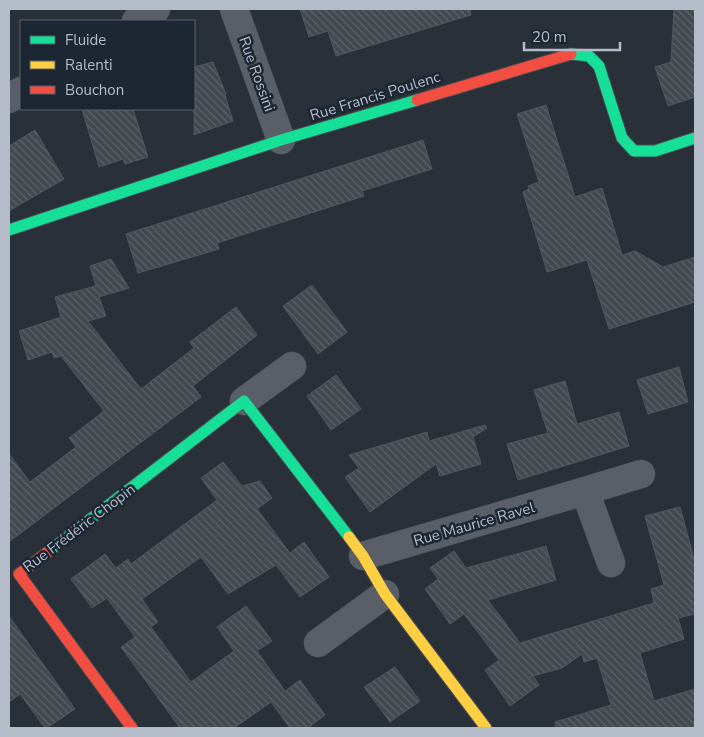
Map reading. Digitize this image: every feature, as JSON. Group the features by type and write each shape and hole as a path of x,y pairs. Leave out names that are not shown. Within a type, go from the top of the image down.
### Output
{"street":[{"path":"138,20 156,9"},
{"name":"Rue Rossini","path":"234,9 281,140"},
{"name":"Rue Francis Poulenc","path":"9,230 281,140 570,54 589,56 599,66 622,138 634,151 655,150 695,138"},
{"path":"9,99 20,92"},
{"name":"Rue Frédéric Chopin","path":"132,728 18,574 292,366"},
{"path":"244,401 363,556 385,594 486,728"},
{"name":"Rue Maurice Ravel","path":"363,556 641,474"},
{"path":"585,491 611,563"},
{"path":"318,643 385,594"}],"building":[{"path":"300,9 470,9 471,15 336,56 328,31 309,37"},
{"path":"674,9 695,9 695,97 668,106 655,67 671,62"},
{"path":"213,62 226,94 233,121 194,135 195,110 195,67"},
{"path":"546,105 575,197 602,188 622,255 635,251 663,267 695,257 695,302 609,329 587,260 547,272 523,192 529,189 528,186 539,182 517,114"},
{"path":"82,110 133,110 148,157 125,164 123,159 99,167"},
{"path":"35,130 64,179 9,211 9,146"},
{"path":"423,140 432,169 362,191 364,196 217,243 219,249 138,273 126,234"},
{"path":"111,259 129,288 99,297 106,316 88,321 141,389 194,348 190,342 236,307 257,335 193,386 201,397 9,542 9,454 30,482 76,447 69,438 104,411 61,356 54,358 52,352 28,360 19,331 61,317 55,297 96,286 90,266"},
{"path":"312,285 347,332 318,354 283,306"},
{"path":"679,367 688,402 648,414 637,380"},
{"path":"336,375 361,409 331,430 307,396"},
{"path":"565,381 577,424 619,412 629,446 518,480 507,444 548,433 534,390"},
{"path":"485,425 487,428 473,437 481,464 440,476 436,464 370,512 345,477 359,468 349,455 427,432 429,441"},
{"path":"223,462 242,486 260,481 272,498 257,509 290,553 304,542 329,577 300,597 276,565 228,594 201,557 142,599 158,622 151,627 191,682 234,651 217,627 246,606 272,641 257,651 285,691 300,680 325,715 308,728 290,728 271,702 234,728 180,728 121,647 135,637 107,598 92,608 71,579 105,554 116,568 128,559 131,564 217,500 201,478"},
{"path":"680,507 695,562 695,614 678,618 684,639 640,653 654,701 695,689 695,728 556,728 555,722 611,705 597,658 584,662 582,654 562,668 533,676 539,685 510,706 485,670 499,660 464,614 450,624 425,589 438,579 430,568 454,551 466,568 546,546 556,580 488,600 520,643 654,603 651,589 664,585 645,516"},
{"path":"9,616 75,709 47,728 45,728 20,694 9,702"},
{"path":"395,667 420,701 390,722 364,687"}],"traffic: fast":[{"path":"571,54 589,56 599,66 622,138 634,151 655,151 695,138"},
{"path":"9,230 281,140 417,100"},
{"path":"49,551 244,401 349,537"}],"traffic: slow":[{"path":"349,537 363,556 385,594 486,728"}],"traffic: jam":[{"path":"417,100 571,54"},
{"path":"49,551 19,574 132,728"}]}
